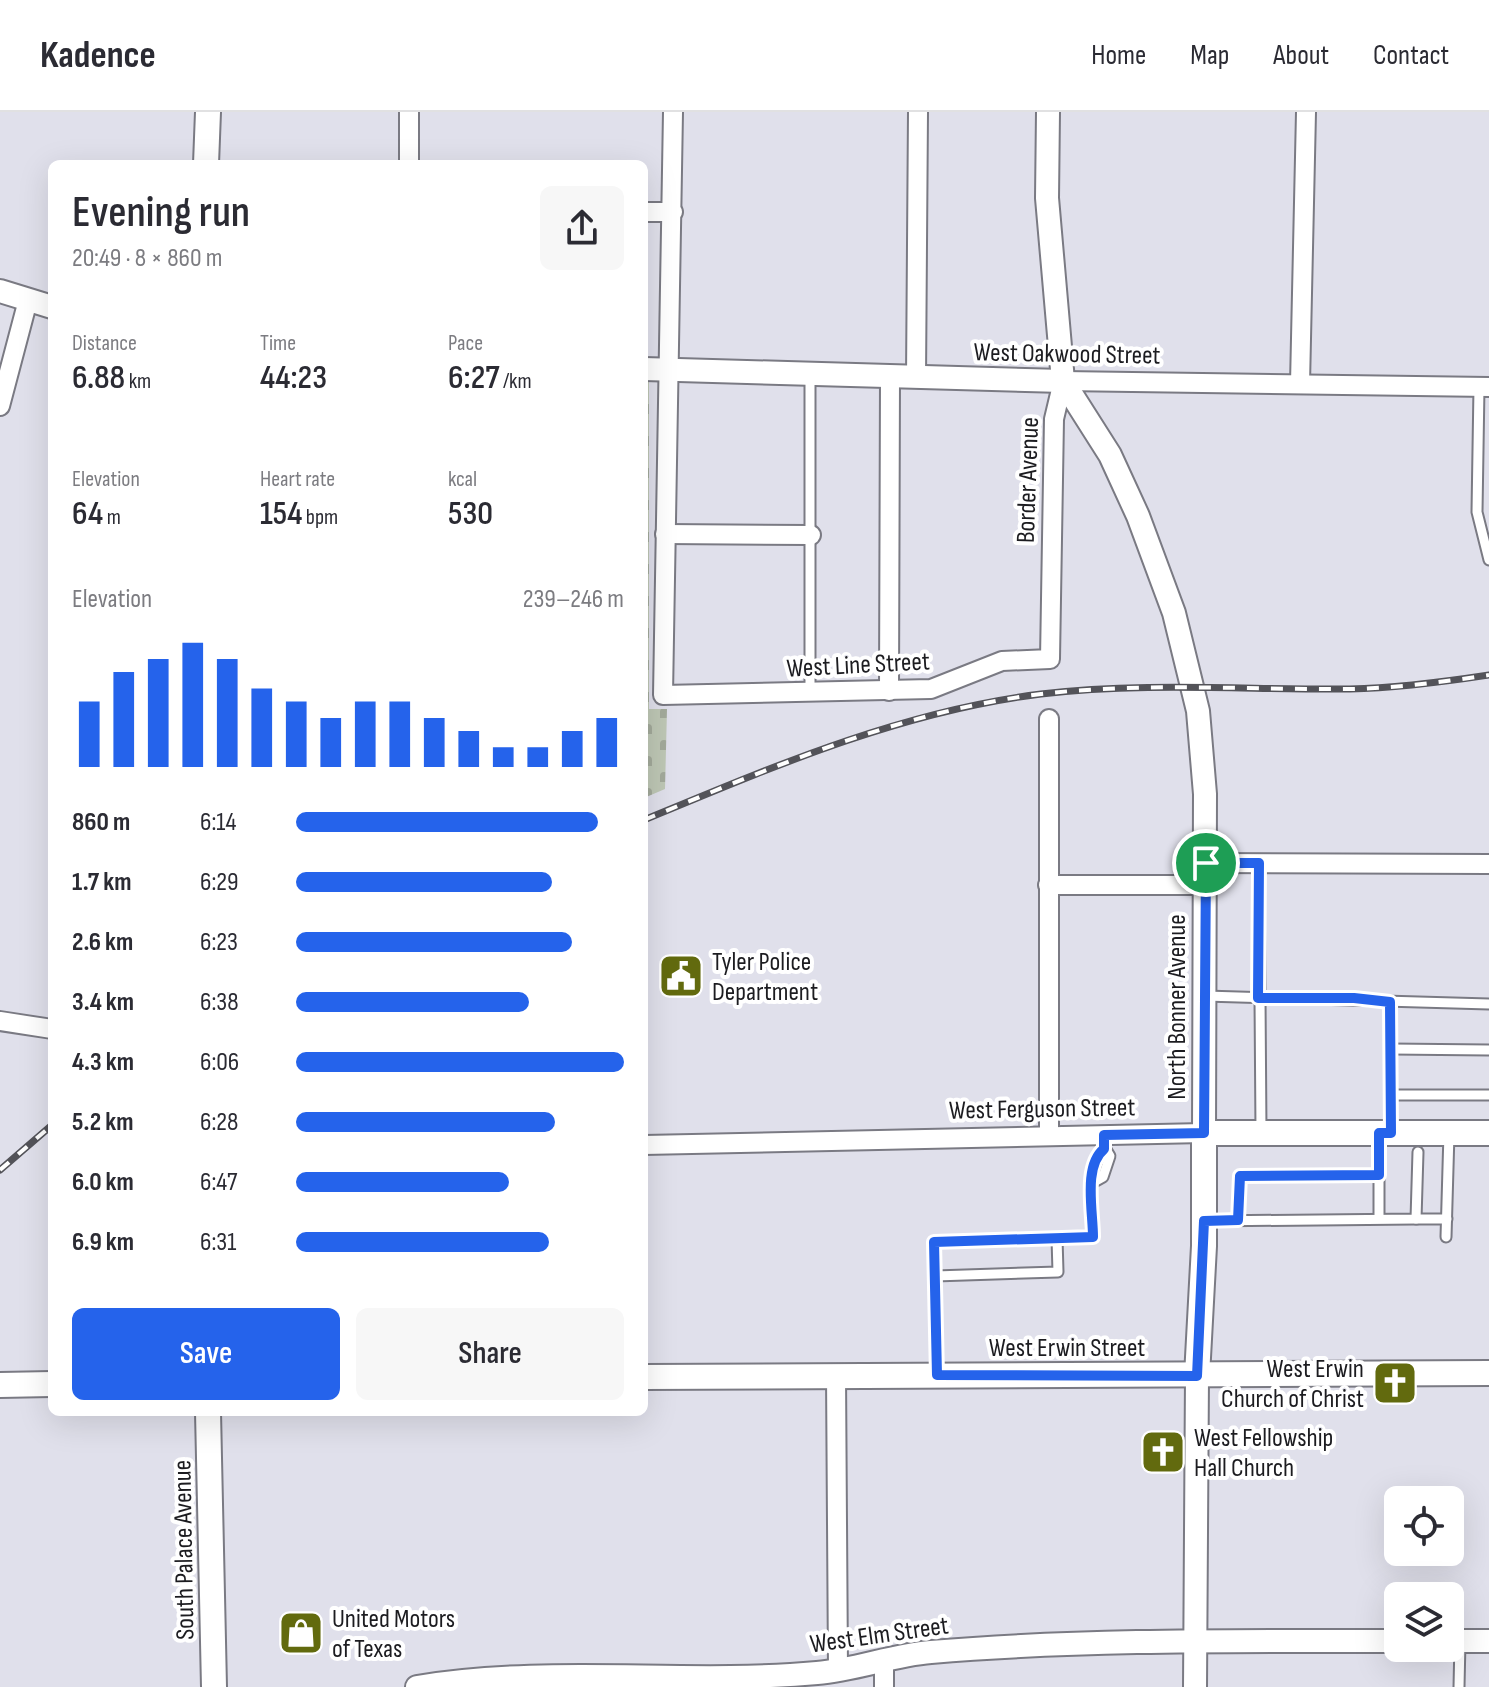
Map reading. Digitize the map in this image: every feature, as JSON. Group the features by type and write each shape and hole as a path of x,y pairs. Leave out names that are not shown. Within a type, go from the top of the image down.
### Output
{"main road":[{"path":"206,160 208,112"},
{"name":"West Ferguson Street","path":"1204,1133 1489,1133"},
{"name":"North Bonner Avenue","path":"1197,1376 1204,1221 1204,1133"},
{"name":"West Erwin Street","path":"648,1377 1489,1373"},
{"path":"0,1385 48,1384"},
{"name":"South Palace Avenue","path":"208,1416 214,1687"}],"street":[{"path":"409,112 409,160"},
{"path":"673,112 671,351 655,370 665,534 811,535"},
{"path":"916,378 918,112"},
{"name":"Border Avenue","path":"1048,112 1047,198 1063,381 1054,419 1050,659"},
{"path":"1300,384 1306,112"},
{"path":"648,212 673,212"},
{"path":"0,291 48,306"},
{"path":"0,406 5,366 28,300"},
{"name":"West Oakwood Street","path":"655,370 890,378 1484,387"},
{"path":"889,691 890,378"},
{"name":"North Bonner Avenue","path":"1063,381 1110,455 1138,516 1174,613 1198,711 1205,874 1204,1133"},
{"name":"West Line Street","path":"665,534 663,695 889,691 941,687 1002,661 1050,659"},
{"path":"1049,719 1049,1136"},
{"path":"1048,885 1205,874 1259,863 1489,864"},
{"path":"0,1021 48,1028"},
{"name":"West Ferguson Street","path":"648,1145 1049,1136 1104,1142 1204,1133"},
{"path":"836,1374 838,1670"},
{"path":"1195,1687 1197,1376"},
{"name":"West Elm Street","path":"417,1687 790,1674 838,1670 934,1652 1194,1641 1384,1641"},
{"path":"1464,1641 1489,1641"},
{"path":"884,1662 884,1687"}],"lane":[{"path":"810,375 810,693"},
{"path":"1484,387 1477,512 1489,560"},
{"path":"1477,512 1489,512"},
{"path":"1259,863 1261,1133"},
{"path":"1204,996 1489,1004"},
{"path":"1379,1218 1379,1175 1391,1095 1390,1002"},
{"path":"1391,1049 1489,1050"},
{"path":"1391,1095 1489,1095"},
{"path":"1446,1237 1449,1133"},
{"path":"937,1375 934,1242 1093,1237 1094,1182 1103,1177 1110,1156 1104,1142"},
{"path":"1416,1219 1418,1152"},
{"path":"1238,1220 1240,1176 1379,1175"},
{"path":"1204,1221 1447,1219"},
{"path":"935,1276 1058,1272 1057,1238"},
{"path":"1457,1662 1459,1687"}],"green space":[{"path":"648,382 649,709 667,709 665,789 648,796"}],"railway":[{"path":"648,818 838,744 938,713 989,702 1080,690 1157,687 1368,688 1489,675"},
{"path":"0,1170 48,1128"}],"place":[{"name":"Tyler Police Department","path":"681,976"},
{"name":"West Erwin Church of Christ","path":"1395,1383"},
{"name":"West Fellowship Hall Church","path":"1163,1452"},
{"name":"United Motors of Texas","path":"301,1633"}],"route":[{"path":"1206,863 1259,863 1258,998 1354,998 1390,1002 1391,1133 1379,1133 1379,1175 1240,1176 1238,1220 1204,1221 1197,1376 937,1375 934,1242 1093,1237 1094,1182 1091,1174 1097,1155 1104,1149 1104,1135 1204,1133 1206,863"}]}
